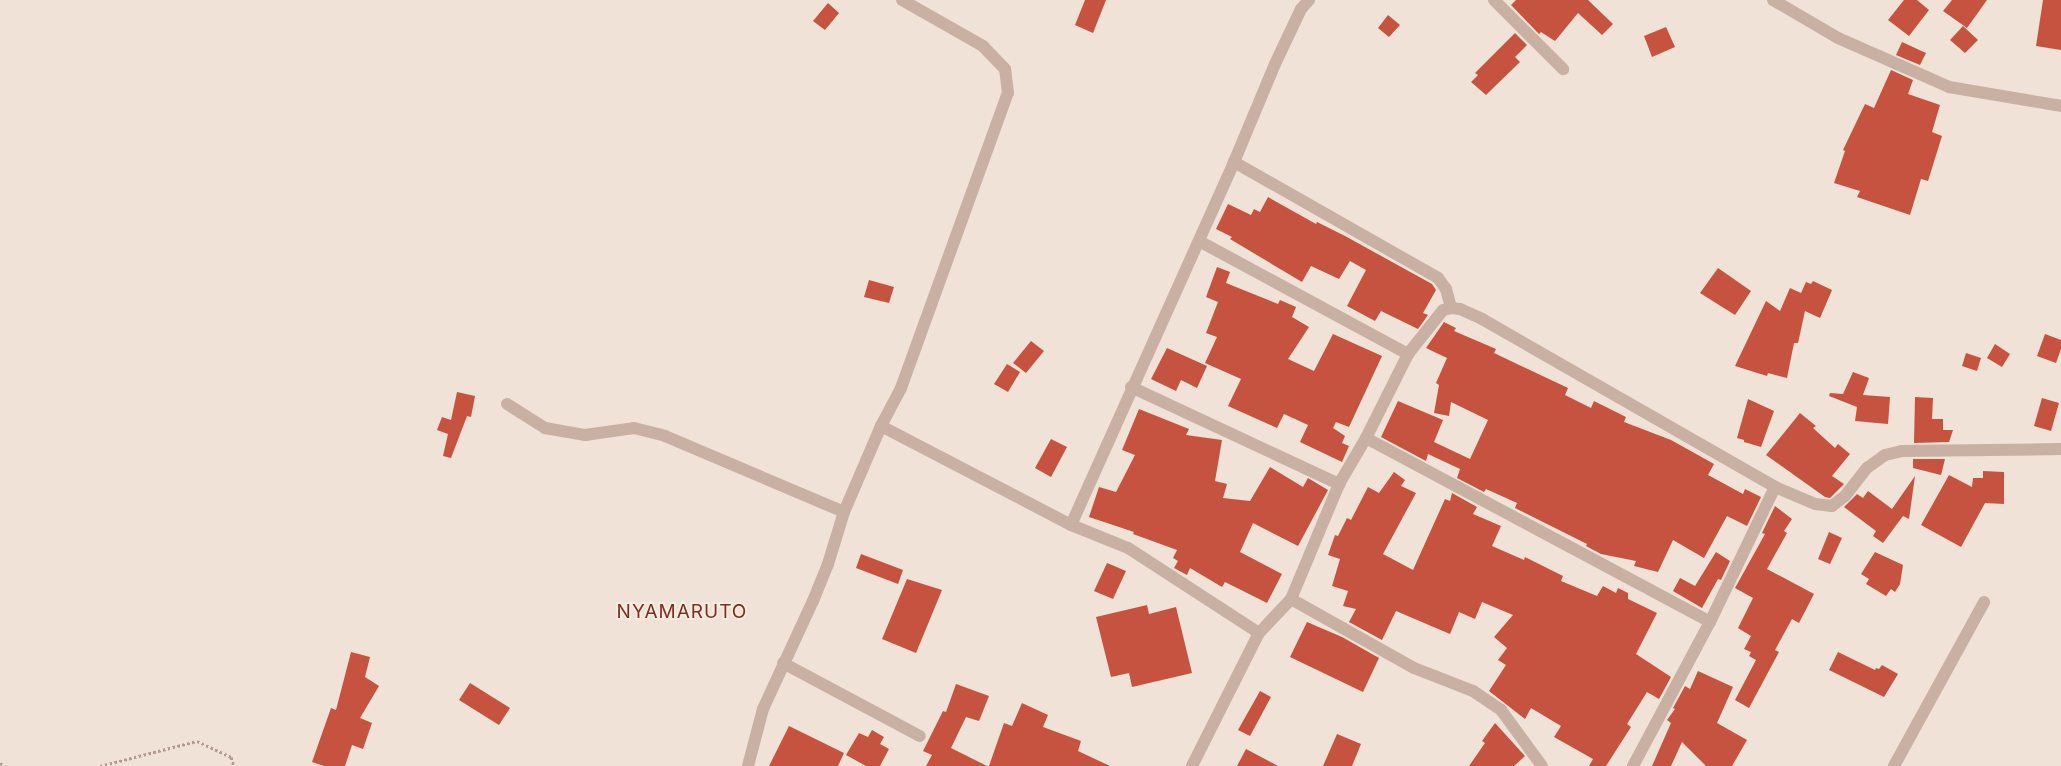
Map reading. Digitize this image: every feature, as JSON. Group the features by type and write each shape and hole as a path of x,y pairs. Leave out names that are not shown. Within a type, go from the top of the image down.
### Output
{"street":[{"path":"748,766 763,708 825,572 844,512 881,426 901,388 1008,92 1004,69 983,46 902,0"},
{"path":"1070,525 1131,387 1199,241 1275,64 1302,9 1309,0"},
{"path":"1494,0 1563,68"},
{"path":"1773,0 1838,38 1949,87 2061,106"},
{"path":"1234,162 1438,278 1446,289 1451,308"},
{"path":"1199,241 1408,354"},
{"path":"1195,765 1259,633 1291,599 1339,484 1366,438 1408,354 1443,310 1451,308 1482,319 1775,487 1815,504 1832,506 1845,496 1867,468 1885,455 1902,451 2061,449"},
{"path":"1131,387 1339,484"},
{"path":"507,404 545,428 585,435 634,428 665,436 844,512"},
{"path":"881,426 1070,525 1128,548 1259,633"},
{"path":"1366,438 1710,622"},
{"path":"1633,766 1710,622 1775,487"},
{"path":"1291,599 1414,668 1473,691 1501,710 1542,766"},
{"path":"1894,766 1984,602"},
{"path":"783,663 920,736"}],"path":[{"path":"100,766 197,741 231,757 234,766"},
{"path":"0,763 5,766"}],"building":[{"path":"1085,0 1106,0 1093,33 1075,25"},
{"path":"1516,0 1588,0 1613,24 1602,35 1578,13 1555,41 1541,32 1539,34 1511,5"},
{"path":"1904,0 1917,0 1929,10 1909,36 1888,20"},
{"path":"1952,0 1987,0 1967,28 1943,11"},
{"path":"2043,0 2061,0 2061,50 2036,46"},
{"path":"828,3 839,13 825,30 813,21"},
{"path":"1388,15 1400,25 1389,37 1378,28"},
{"path":"1963,26 1978,40 1965,53 1950,40"},
{"path":"1666,27 1675,47 1652,57 1644,36"},
{"path":"1515,33 1527,45 1515,57 1520,62 1486,95 1471,82 1478,75 1475,73"},
{"path":"1902,42 1926,53 1920,65 1896,55"},
{"path":"1891,70 1913,80 1908,94 1940,105 1932,132 1942,136 1928,181 1921,179 1910,215 1857,197 1860,191 1834,183 1845,151 1843,150 1865,104 1874,108"},
{"path":"1268,197 1316,224 1317,222 1345,236 1432,284 1436,290 1423,313 1428,315 1418,329 1381,311 1375,321 1347,306 1366,270 1350,261 1339,279 1311,266 1302,282 1230,239 1232,237 1216,229 1228,204 1251,215 1254,209 1260,212"},
{"path":"1217,267 1230,272 1226,283 1278,304 1280,300 1296,307 1292,317 1309,327 1288,359 1314,371 1333,334 1382,356 1349,427 1336,422 1333,428 1345,436 1342,443 1349,446 1342,462 1300,442 1308,425 1284,414 1277,428 1228,406 1241,379 1205,363 1217,337 1206,333 1218,302 1206,297"},
{"path":"1718,268 1751,291 1735,315 1700,293"},
{"path":"869,280 894,287 889,303 864,297"},
{"path":"1813,281 1832,290 1820,318 1805,311 1798,343 1794,343 1787,378 1768,373 1767,376 1735,366 1766,301 1780,311 1790,288 1801,293 1806,282 1811,284"},
{"path":"1444,322 1456,328 1454,331 1496,349 1494,353 1568,388 1565,395 1591,408 1594,401 1626,417 1624,422 1671,440 1714,464 1708,475 1743,494 1745,489 1761,497 1747,526 1727,516 1704,558 1673,540 1658,572 1634,566 1636,561 1601,554 1586,546 1587,544 1515,508 1517,503 1486,489 1484,492 1457,478 1460,469 1428,454 1426,461 1381,437 1398,401 1443,420 1434,442 1470,459 1488,420 1451,402 1449,416 1434,413 1439,385 1436,383 1447,358 1426,348"},
{"path":"2045,334 2061,340 2061,349 2056,363 2037,356"},
{"path":"1031,341 1044,351 1026,373 1013,363"},
{"path":"1995,344 2010,354 2002,367 1987,358"},
{"path":"1167,348 1207,366 1197,388 1181,380 1176,391 1151,379"},
{"path":"1966,353 1981,358 1977,371 1962,366"},
{"path":"1007,364 1020,372 1008,392 994,384"},
{"path":"1853,372 1869,378 1863,395 1890,397 1888,424 1855,421 1857,407 1829,396 1830,393 1843,394"},
{"path":"457,392 475,396 471,417 467,416 451,458 443,456 448,434 437,430 442,417 451,420"},
{"path":"1915,397 1933,398 1932,419 1943,419 1943,430 1953,430 1949,442 1914,443"},
{"path":"2042,398 2059,403 2051,431 2034,426"},
{"path":"1748,399 1774,411 1761,447 1737,438"},
{"path":"1139,409 1189,429 1186,435 1222,440 1215,481 1227,484 1223,498 1250,501 1270,467 1303,487 1308,478 1328,490 1298,546 1253,523 1240,552 1282,574 1267,603 1225,582 1222,587 1190,568 1187,575 1174,568 1178,561 1173,558 1177,550 1133,534 1134,532 1089,517 1099,487 1116,492 1135,455 1122,450"},
{"path":"1800,413 1816,426 1813,428 1835,448 1838,444 1850,454 1832,476 1844,484 1830,498 1825,497 1766,455"},
{"path":"1051,439 1067,447 1051,477 1035,468"},
{"path":"1913,459 1945,459 1941,475 1913,468"},
{"path":"1983,471 2004,472 2004,504 1985,503 1961,547 1921,525 1949,475 1972,487 1973,478 1983,478"},
{"path":"1394,472 1405,480 1401,486 1416,493 1383,554 1413,570 1445,499 1450,501 1452,493 1477,507 1473,514 1501,526 1492,546 1524,560 1525,557 1563,576 1561,581 1597,596 1603,586 1616,593 1618,588 1628,593 1628,599 1657,613 1636,654 1671,677 1659,699 1647,692 1627,724 1631,727 1606,766 1589,766 1593,759 1554,737 1561,726 1531,708 1525,719 1489,691 1506,665 1498,660 1507,648 1494,637 1513,615 1482,602 1475,619 1459,612 1450,634 1396,611 1382,640 1349,622 1356,609 1343,606 1348,591 1332,586 1340,559 1328,555 1335,535 1338,536 1347,518 1351,520 1368,487 1379,493"},
{"path":"1915,476 1909,519 1903,516 1883,543 1873,536 1876,531 1844,507 1857,494 1863,498 1868,491 1892,509"},
{"path":"1775,506 1792,519 1784,531 1787,533 1767,569 1814,594 1799,623 1792,619 1775,650 1779,652 1749,708 1735,700 1756,660 1749,656 1751,652 1744,649 1751,636 1738,628 1753,598 1735,588 1765,534 1762,533"},
{"path":"1829,532 1842,538 1830,564 1818,559"},
{"path":"1716,552 1730,561 1721,580 1718,579 1702,608 1673,591 1680,578 1695,586"},
{"path":"1875,552 1903,565 1900,584 1895,592 1891,589 1886,596 1866,584 1869,579 1861,574"},
{"path":"861,554 903,570 898,584 856,568"},
{"path":"1107,563 1126,571 1113,599 1094,591"},
{"path":"907,579 942,590 916,653 882,639"},
{"path":"1147,605 1149,614 1176,607 1192,673 1132,687 1129,673 1111,677 1096,617"},
{"path":"1307,622 1342,637 1379,658 1363,692 1290,657"},
{"path":"351,652 370,657 365,677 379,686 360,718 372,723 363,749 352,745 345,766 324,766 312,762 331,708 336,710"},
{"path":"1838,652 1875,670 1876,668 1879,669 1882,665 1898,674 1884,697 1829,670"},
{"path":"1698,671 1733,687 1717,723 1747,740 1732,766 1706,766 1682,742 1671,766 1652,766 1671,723 1667,720 1675,709 1673,708 1685,686 1690,689"},
{"path":"470,683 510,708 499,725 459,700"},
{"path":"956,684 989,696 979,721 966,717 951,748 987,766 926,766 932,755 923,751 943,711 946,712"},
{"path":"1260,691 1271,697 1250,736 1238,730"},
{"path":"1022,703 1048,715 1043,727 1081,741 1078,751 1110,766 989,766 1004,723 1012,726"},
{"path":"1495,723 1525,756 1514,766 1469,766 1485,743 1482,741"},
{"path":"789,726 844,753 838,766 769,766"},
{"path":"872,730 884,737 880,744 889,749 880,766 866,766 846,755 859,733 868,737"},
{"path":"1337,734 1361,744 1352,766 1323,766"},
{"path":"1246,749 1278,766 1237,766"}],"district":[{"name":"NYAMARUTO","path":"682,612"}]}
